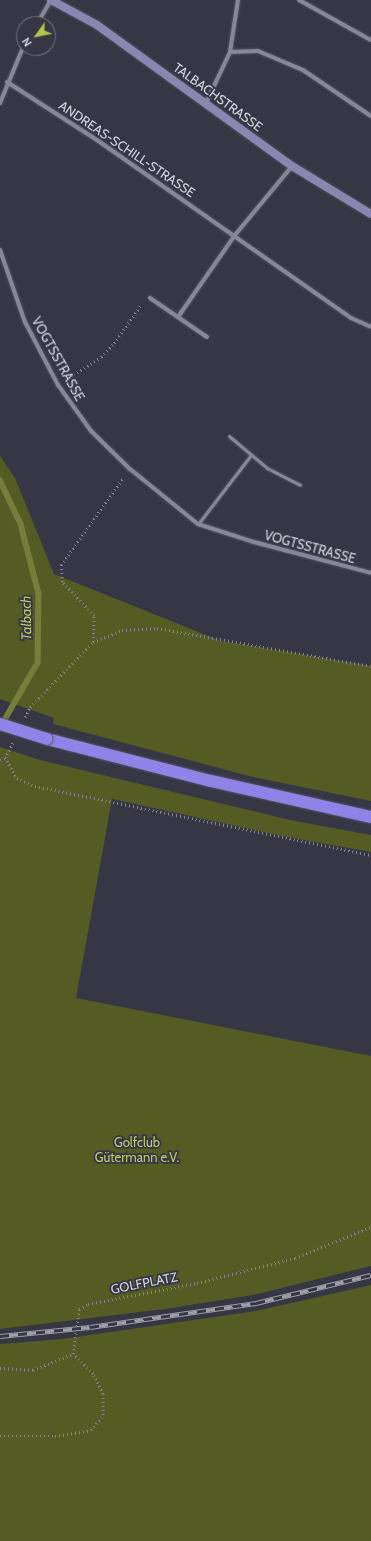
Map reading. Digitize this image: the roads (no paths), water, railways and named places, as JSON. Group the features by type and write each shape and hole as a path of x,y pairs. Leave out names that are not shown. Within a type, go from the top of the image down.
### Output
{"highway":[{"path":"0,724 47,739 211,781 371,817"}],"street":[{"path":"42,16 51,0"},
{"name":"TALBACHSTRASSE","path":"51,0 97,25 292,166 371,214"},
{"path":"206,104 230,52 238,0"},
{"path":"299,0 371,40"},
{"path":"230,52 258,51 303,70 371,116"},
{"path":"0,103 7,82 19,56"},
{"name":"ANDREAS-SCHILL-STRASSE","path":"7,82 37,99 142,174 235,235 350,318 371,327"},
{"path":"178,317 235,235 292,166"},
{"name":"VOGTSSTRASSE","path":"0,250 25,322 58,385 90,431 130,469 198,524 254,542 371,573"},
{"path":"150,298 207,337"}],"lane":[{"path":"229,436 267,468 300,485"},
{"path":"198,524 251,455"}],"waterway":[{"name":"Talbach","path":"0,480 21,524 39,594 38,663 2,725"}],"railway":[{"path":"0,1336 90,1327 256,1303 371,1275"}],"park label":[{"name":"Golfclub Gütermann e.V.","path":"137,1150"}]}
